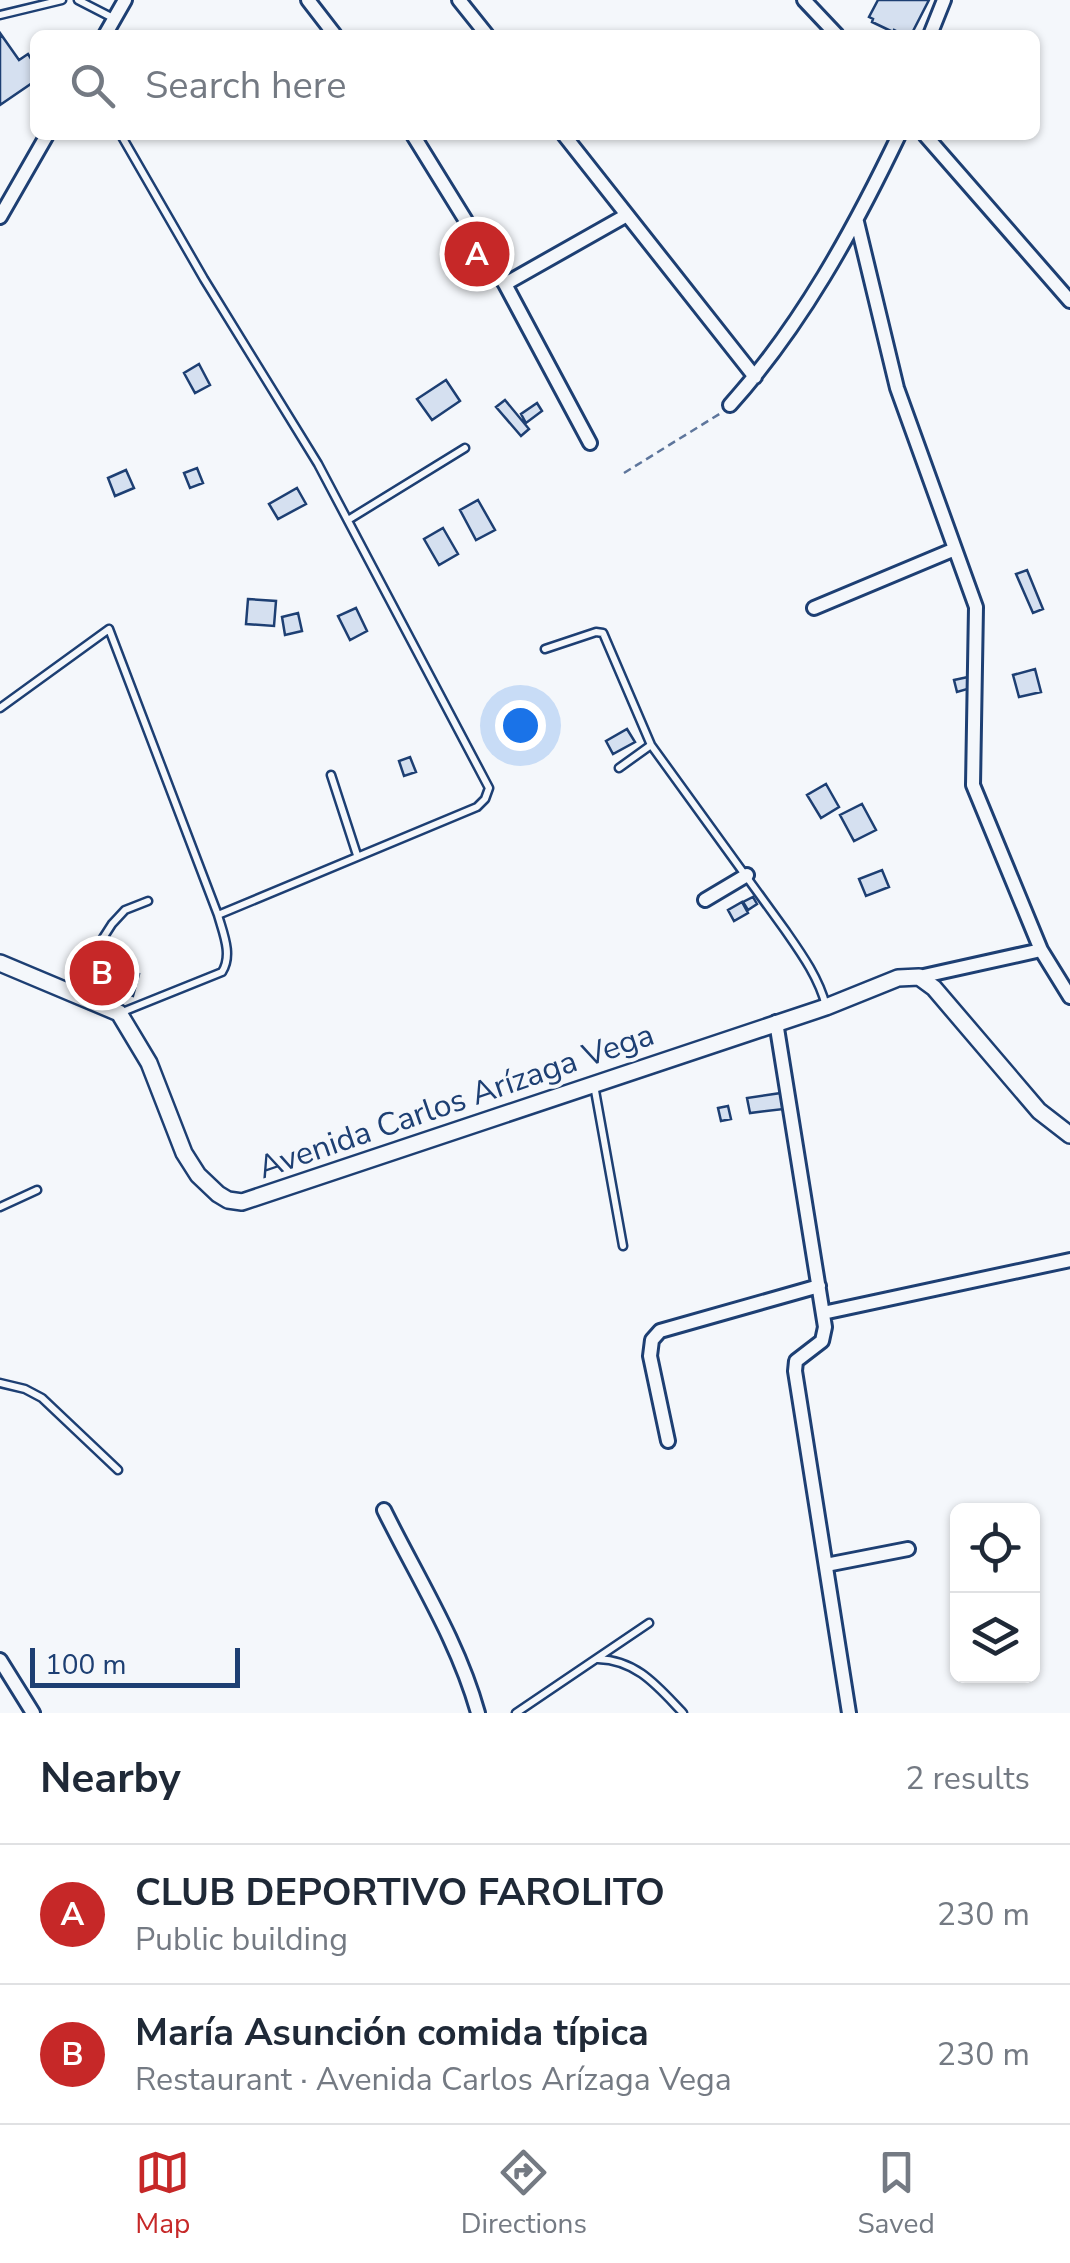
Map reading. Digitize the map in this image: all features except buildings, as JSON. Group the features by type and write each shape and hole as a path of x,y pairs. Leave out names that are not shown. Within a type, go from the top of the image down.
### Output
{"street":[{"path":"108,30 125,0"},
{"path":"308,0 332,30"},
{"path":"459,0 482,30"},
{"path":"804,0 832,30"},
{"path":"932,30 944,0"},
{"path":"0,217 44,140"},
{"path":"416,140 504,284 590,443"},
{"path":"568,140 756,377"},
{"path":"730,405 773,356 857,222 897,140"},
{"path":"929,140 1070,302"},
{"path":"504,284 626,215"},
{"path":"857,222 897,388 976,607 974,786 1041,950 1070,996"},
{"path":"814,608 955,549"},
{"path":"704,900 746,875"},
{"path":"918,977 1041,950"},
{"path":"0,963 119,1013"},
{"path":"918,977 934,988 1040,1111 1070,1135"},
{"name":"Avenida Carlos Arízaga Vega","path":"119,1013 149,1064 184,1153 198,1175 218,1194 242,1202 826,1007 898,978 918,977"},
{"path":"776,1022 826,1327 822,1341 796,1361 794,1371 849,1713"},
{"path":"824,1313 1070,1260"},
{"path":"668,1441 650,1356 652,1340 660,1331 819,1286"},
{"path":"384,1510 450,1636 478,1713"},
{"path":"826,1565 908,1549"},
{"path":"0,1660 33,1713"}],"lane":[{"path":"0,15 62,0"},
{"path":"78,0 114,19"},
{"path":"125,140 204,279 318,464 489,788 485,800 477,807 218,914"},
{"path":"348,520 465,448"},
{"path":"0,708 109,630 218,914 228,956 222,972 119,1013"},
{"path":"544,649 603,633 651,745 806,961 826,1007"},
{"path":"620,768 651,745"},
{"path":"332,775 357,856"},
{"path":"68,992 112,924 125,910 148,902"},
{"path":"594,1084 623,1246"},
{"path":"0,1207 37,1190"},
{"path":"0,1383 42,1398 118,1470"},
{"path":"516,1713 649,1623"},
{"path":"597,1659 624,1663 642,1671 683,1713"}],"path":[{"path":"624,473 730,405"}],"place":[{"name":"CLUB DEPORTIVO FAROLITO","path":"477,254"},
{"name":"María Asunción comida típica","path":"102,973"}]}
